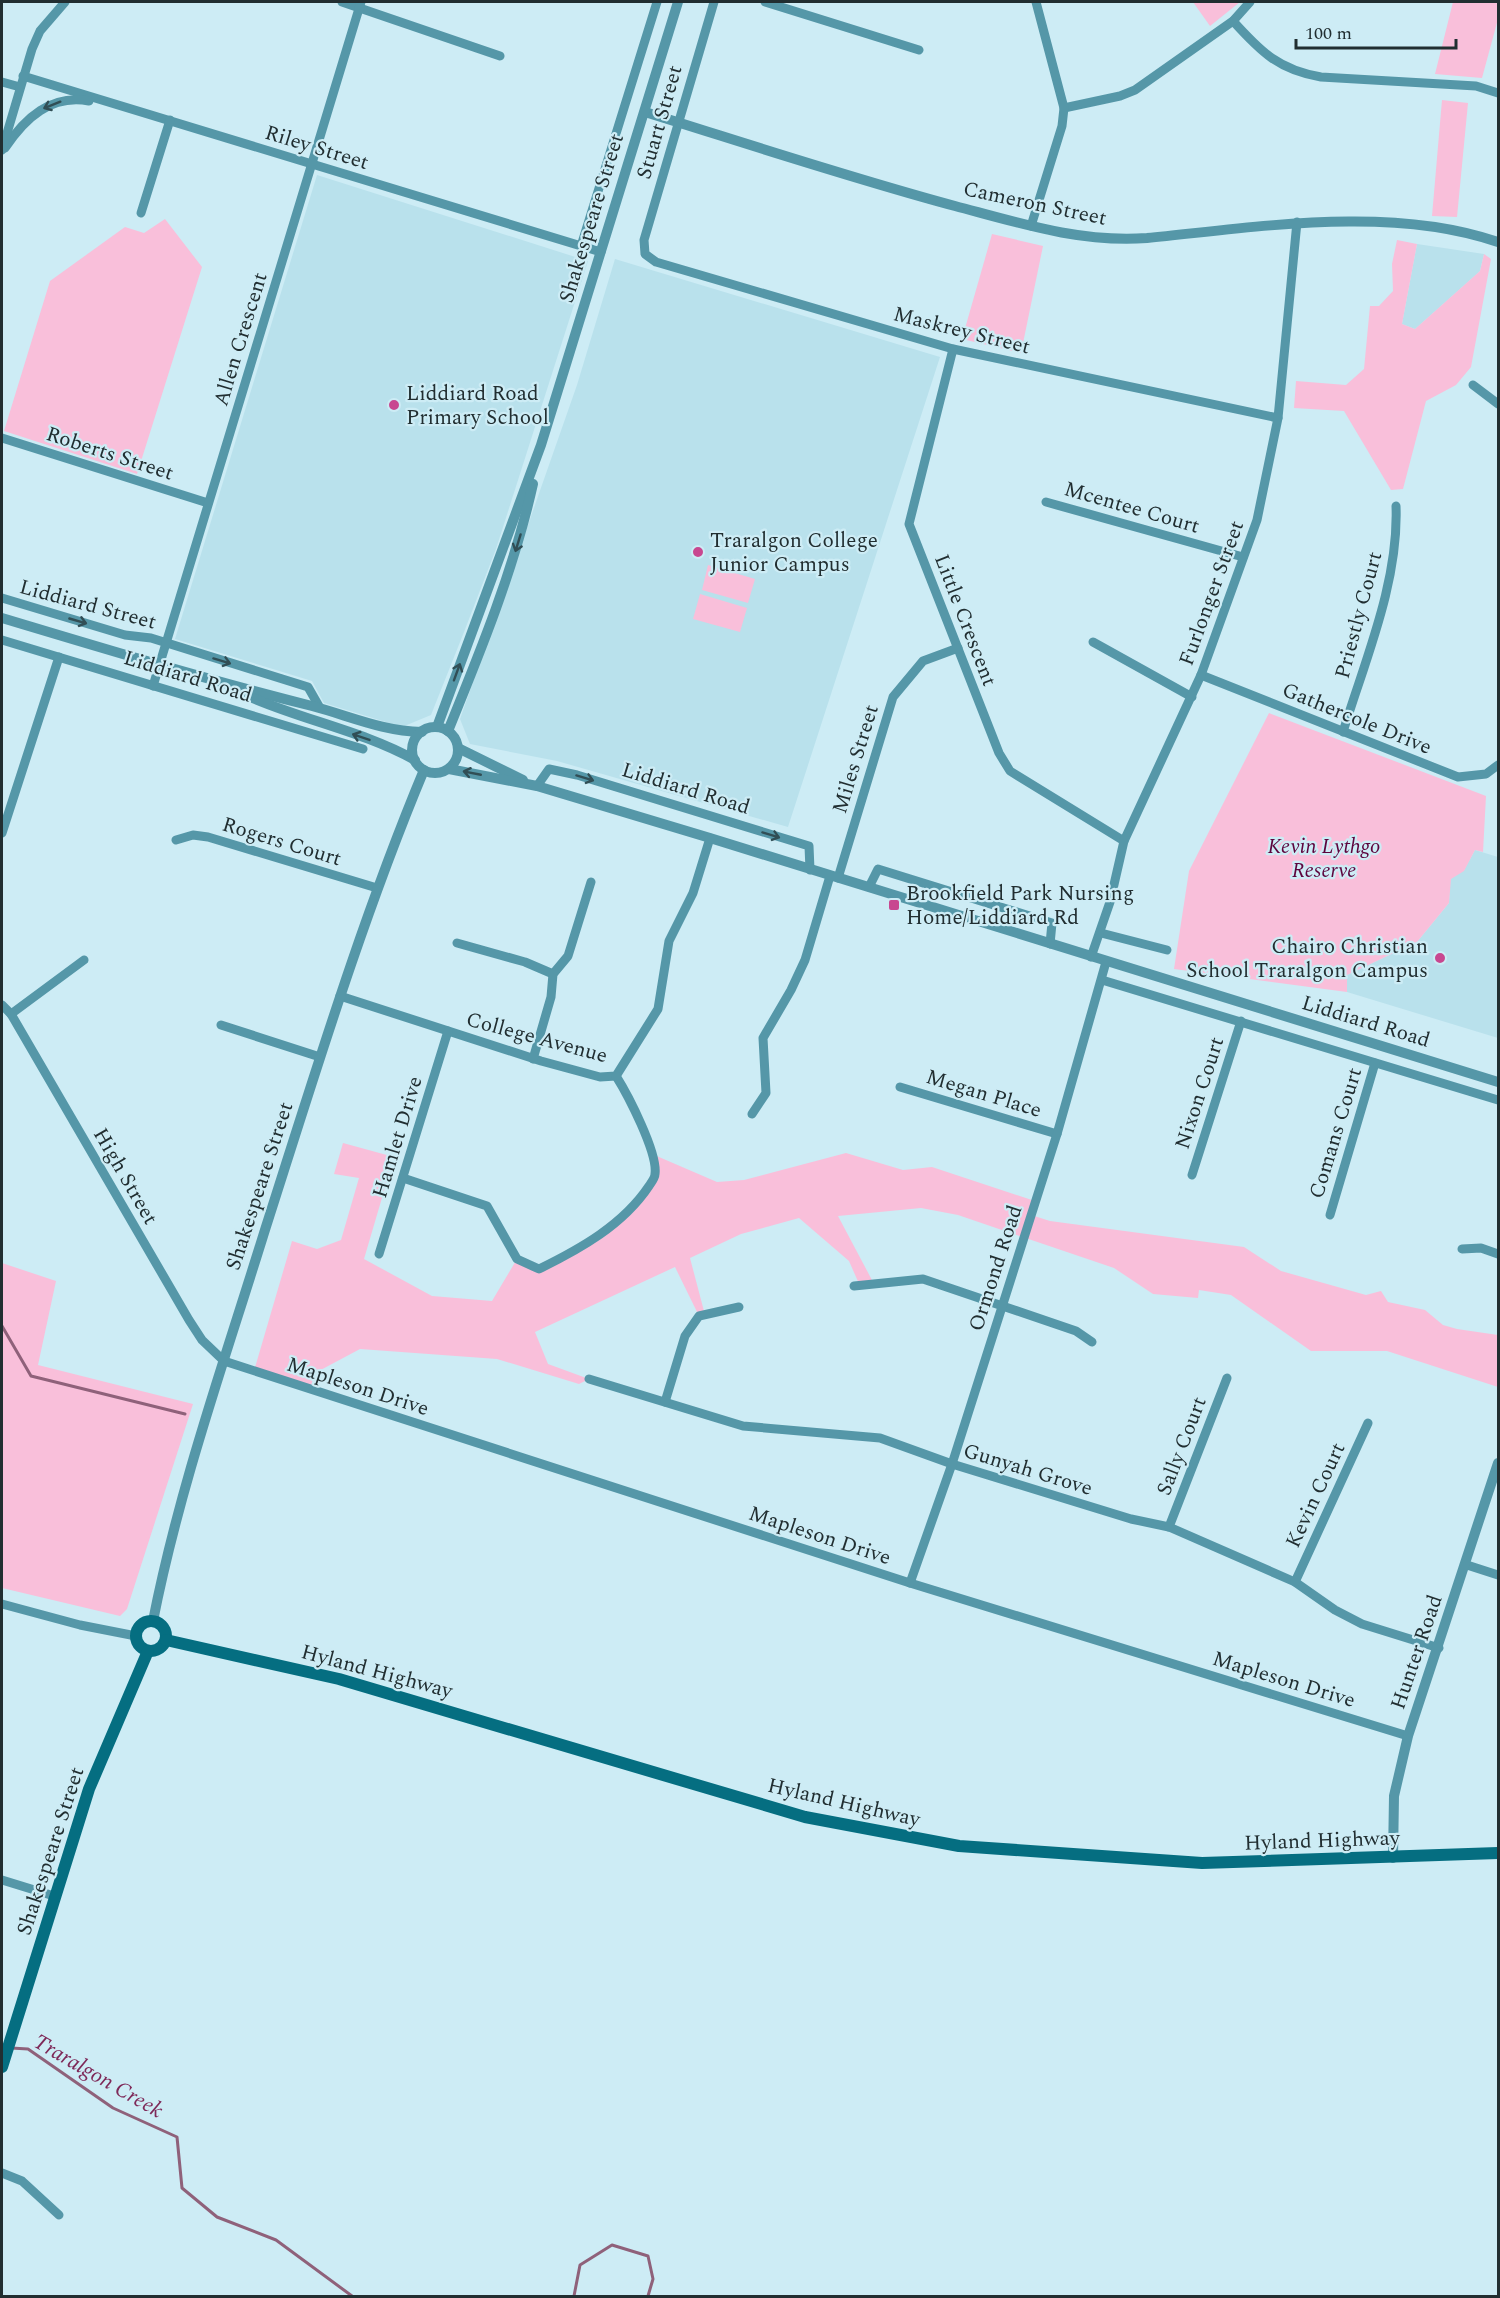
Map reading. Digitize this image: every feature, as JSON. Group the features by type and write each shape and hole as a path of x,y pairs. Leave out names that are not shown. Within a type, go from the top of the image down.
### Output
{"main road":[{"path":"153,1621 165,1629 166,1640 159,1650 148,1652 139,1646 136,1636 139,1626 153,1621"},
{"name":"Hyland Highway","path":"166,1640 339,1679 805,1818 959,1846 1202,1863 1498,1853"},
{"name":"Shakespeare Street","path":"2,2067 89,1789 148,1652"}],"street":[{"path":"2,152 23,76 40,31 65,2"},
{"path":"342,2 360,5 500,56"},
{"name":"Shakespeare Street","path":"581,246 657,2"},
{"name":"Shakespeare Street","path":"437,727 541,445 678,2"},
{"name":"Stuart Street","path":"645,254 644,240 714,2"},
{"path":"765,2 919,50"},
{"path":"1031,226 1062,126 1064,108 1036,2"},
{"path":"1064,108 1120,96 1135,90 1233,21 1250,2"},
{"name":"Allen Crescent","path":"153,686 360,5"},
{"path":"1233,21 1261,49 1296,72 1321,77 1476,86 1498,93"},
{"name":"Riley Street","path":"23,76 601,252"},
{"path":"2,82 20,87"},
{"path":"2,152 30,117 60,101 81,99 130,108"},
{"name":"Cameron Street","path":"645,112 895,190 1031,226 1085,237 1118,240 1325,220 1462,230 1498,242"},
{"path":"141,213 170,120"},
{"name":"Furlonger Street","path":"1091,957 1101,933 1124,842 1201,675 1257,520 1278,418 1296,222"},
{"name":"Maskrey Street","path":"645,254 656,262 953,349 1278,418"},
{"name":"Little Crescent","path":"953,349 909,524 999,753 1010,771 1124,842"},
{"path":"1473,385 1498,404"},
{"name":"Roberts Street","path":"2,438 208,503"},
{"name":"Shakespeare Street","path":"448,731 483,647 512,563 524,523 541,445"},
{"name":"Mcentee Court","path":"1046,501 1243,558"},
{"name":"Priestly Court","path":"1343,732 1381,609 1397,538 1396,506"},
{"name":"Liddiard Street","path":"2,598 125,635 166,644"},
{"name":"Liddiard Road","path":"2,618 223,685 320,708 374,726 397,731 422,732"},
{"name":"Liddiard Road","path":"2,640 363,749"},
{"path":"1093,642 1191,698"},
{"name":"Liddiard Road","path":"166,644 308,687 320,708"},
{"name":"Miles Street","path":"752,1114 766,1093 763,1038 792,990 805,960 893,697 923,661 958,648"},
{"path":"2,833 59,657"},
{"name":"Gathercole Drive","path":"1201,675 1458,777 1486,774 1498,765"},
{"name":"Liddiard Road","path":"223,685 284,712 385,745 415,760"},
{"path":"437,727 448,731 458,748 457,757 449,769 435,773 424,770 415,760 413,744 422,732 437,727"},
{"name":"Liddiard Road","path":"458,748 537,786"},
{"name":"Liddiard Road","path":"449,769 537,786 1498,1082"},
{"name":"Liddiard Road","path":"537,786 549,769 754,829 809,846 810,870"},
{"name":"Shakespeare Street","path":"153,1621 176,1514 320,1058 377,888 424,770"},
{"name":"Rogers Court","path":"176,840 193,835 208,837 377,888"},
{"name":"College Avenue","path":"340,996 533,1059 600,1077 616,1076 658,1009 669,941 693,894 710,838"},
{"path":"869,887 878,869 1052,923 1050,944"},
{"path":"533,1059 551,997 553,974 568,956 591,882"},
{"path":"1101,933 1167,950"},
{"path":"457,943 525,962 553,974"},
{"path":"11,1014 84,960"},
{"name":"Ormond Road","path":"910,1583 952,1464 1057,1134 1106,962"},
{"name":"Liddiard Road","path":"1102,980 1498,1100"},
{"name":"High Street","path":"2,1005 11,1014 189,1320 202,1340 224,1361"},
{"name":"Nixon Court","path":"1192,1175 1241,1022"},
{"path":"221,1025 320,1058"},
{"name":"Hamlet Drive","path":"379,1254 448,1031"},
{"name":"Comans Court","path":"1330,1215 1376,1063"},
{"path":"404,1178 487,1206 517,1259 539,1269 568,1255 617,1222 642,1196 655,1175 653,1159 639,1120 616,1076"},
{"name":"Megan Place","path":"900,1087 1057,1134"},
{"path":"1462,1249 1481,1248 1498,1254"},
{"path":"854,1286 923,1279 1076,1331 1092,1342"},
{"path":"665,1402 685,1336 699,1316 739,1307"},
{"name":"Mapleson Drive","path":"224,1361 910,1583 1408,1736"},
{"name":"Sally Court","path":"1169,1527 1227,1378"},
{"name":"Gunyah Grove","path":"589,1379 743,1426 880,1438 952,1464 1131,1520 1169,1527 1294,1582 1335,1610 1362,1624 1439,1648"},
{"name":"Kevin Court","path":"1294,1582 1368,1423"},
{"name":"Hunter Road","path":"1393,1858 1394,1796 1408,1736 1467,1565 1498,1463"},
{"path":"1467,1565 1498,1575"},
{"path":"2,1604 136,1636"},
{"path":"2,1880 54,1896"},
{"path":"2,2173 22,2181 59,2216"}],"shaded area":[{"name":"Liddiard Road Primary School","path":"317,175 588,261 496,549 431,715 402,727 324,703 312,681 175,639"},
{"path":"1417,244 1484,254 1480,271 1415,329 1402,324"},
{"name":"Traralgon College Junior Campus","path":"615,259 940,357 788,827 557,761 470,744 460,719 577,385"},
{"name":"Chairo Christian School Traralgon Campus","path":"1475,850 1498,857 1498,1038 1347,992 1347,975 1417,942 1449,903 1450,879 1464,870"}],"green space":[{"path":"1193,2 1240,2 1210,26"},
{"path":"1453,2 1498,2 1498,19 1482,78 1435,74"},
{"path":"1442,100 1468,103 1457,217 1432,216"},
{"path":"165,219 202,267 137,474 4,431 50,281 125,227 144,233"},
{"path":"992,234 1043,246 1021,353 962,339"},
{"path":"1397,240 1417,244 1402,324 1415,329 1480,271 1484,254 1491,259 1471,367 1456,385 1426,401 1403,489 1391,490 1344,411 1294,408 1296,381 1346,385 1364,369 1370,306 1379,306 1393,291 1392,264"},
{"path":"708,565 755,579 748,603 702,590"},
{"path":"700,594 747,608 740,632 693,619"},
{"name":"Kevin Lythgo Reserve","path":"1269,713 1486,796 1483,852 1475,850 1464,871 1451,879 1449,903 1417,942 1347,975 1347,992 1174,969 1189,871"},
{"path":"343,1143 394,1157 364,1259 432,1296 492,1301 517,1259 530,1267 564,1258 642,1196 653,1174 652,1154 717,1182 744,1180 846,1153 903,1170 932,1167 1035,1201 1031,1215 1050,1221 1244,1247 1281,1271 1366,1295 1381,1291 1388,1302 1425,1310 1443,1325 1498,1335 1498,1387 1387,1351 1311,1351 1231,1295 1199,1290 1198,1298 1153,1294 1114,1268 958,1215 921,1208 838,1216 873,1282 860,1286 849,1261 799,1218 741,1234 690,1258 705,1315 699,1316 675,1267 535,1332 548,1364 589,1379 579,1384 497,1359 360,1349 315,1373 310,1389 254,1371 292,1241 317,1249 341,1240 359,1178 334,1174"},
{"path":"2,1263 56,1281 38,1365 193,1404 127,1609 120,1616 2,1588"}],"waterway":[{"path":"2,1326 31,1376 185,1414"},
{"name":"Traralgon Creek","path":"11,2048 28,2049 113,2108 177,2137 182,2188 217,2217 276,2240 352,2296"},
{"name":"Traralgon Creek","path":"574,2296 580,2265 612,2245 648,2256 653,2279 648,2296"}],"place":[{"name":"Liddiard Road Primary School","path":"394,405"},
{"name":"Traralgon College Junior Campus","path":"698,552"},
{"name":"Brookfield Park Nursing Home/Liddiard Rd","path":"894,905"},
{"name":"Chairo Christian School Traralgon Campus","path":"1440,958"}]}
